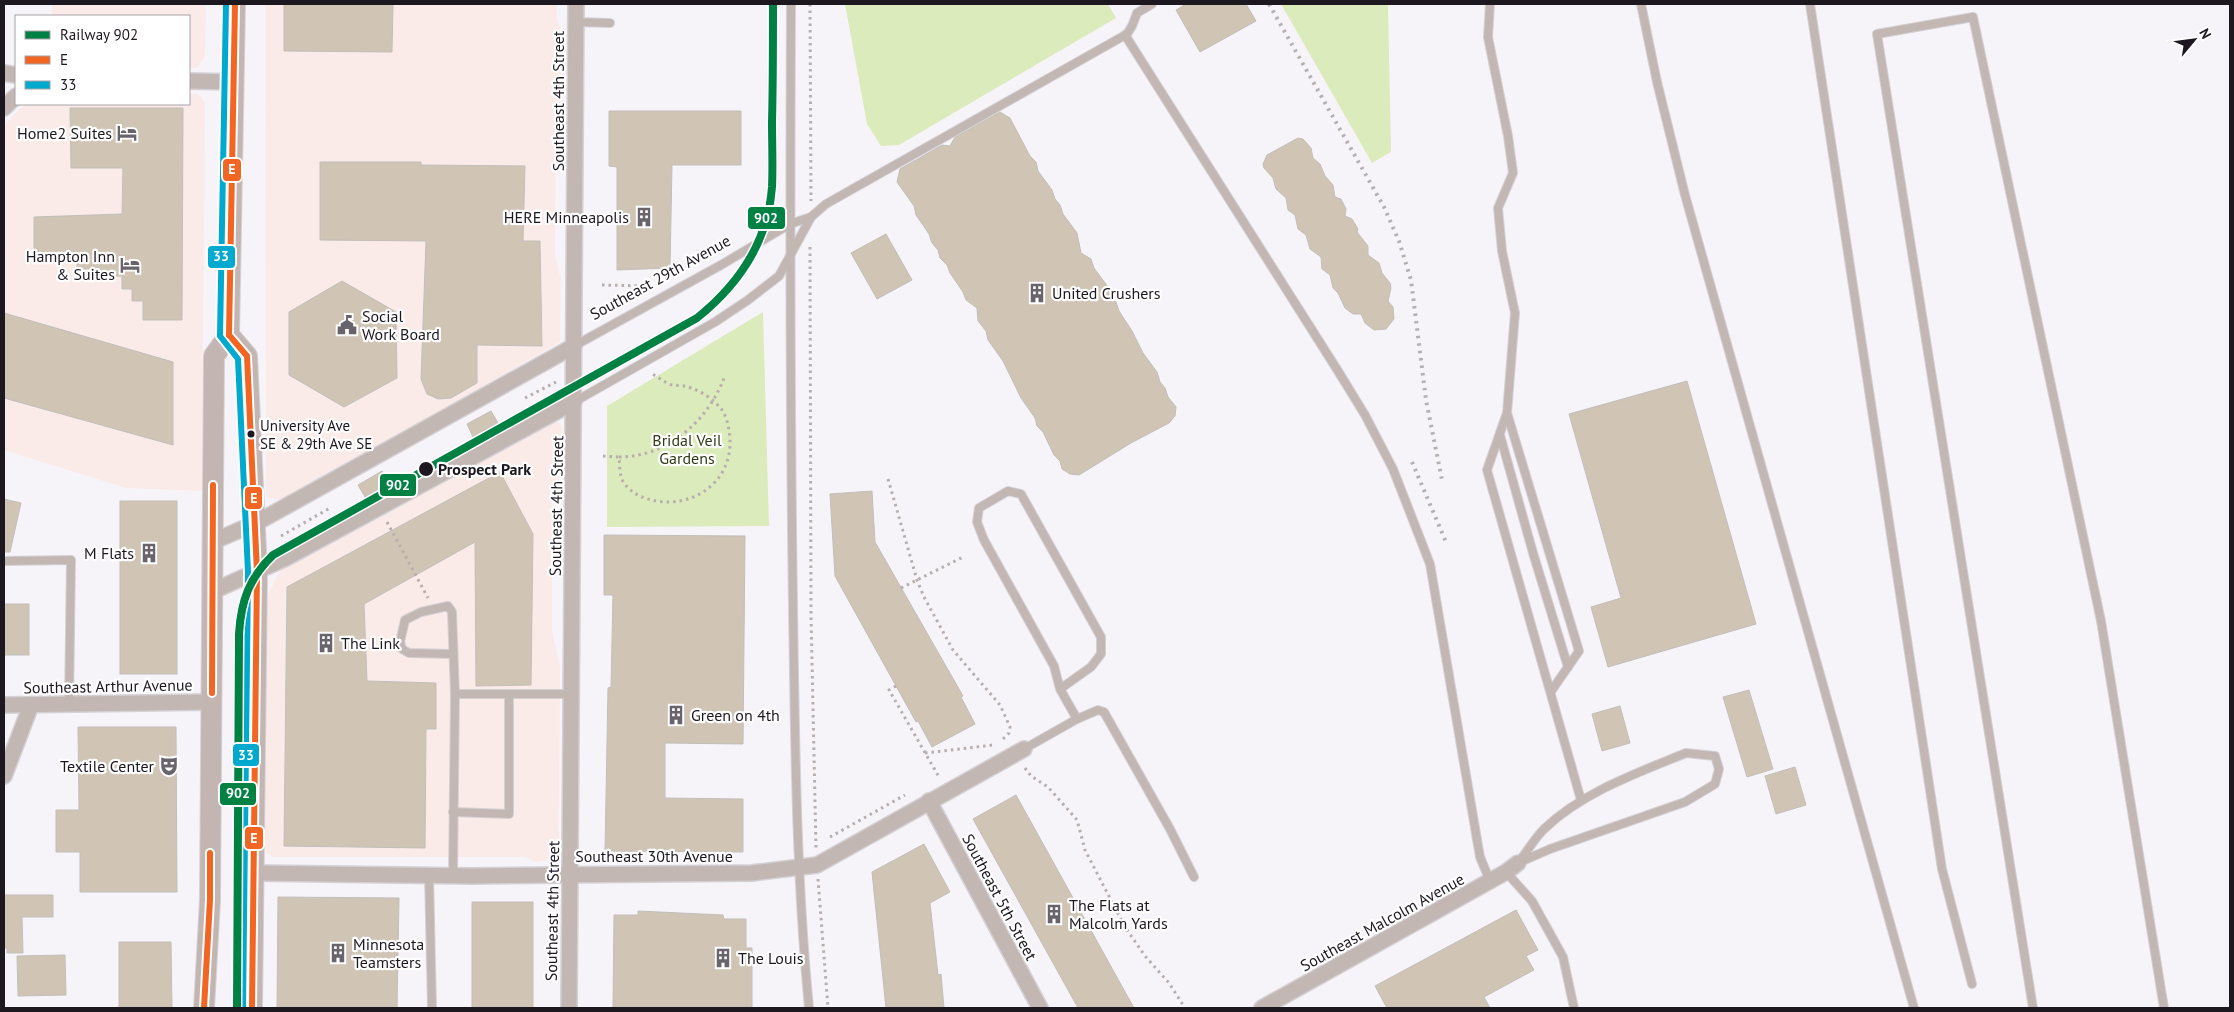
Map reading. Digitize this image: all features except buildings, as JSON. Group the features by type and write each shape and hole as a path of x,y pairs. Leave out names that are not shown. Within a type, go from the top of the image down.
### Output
{"main road":[{"path":"204,1008 210,900 214,356 229,335 235,4"},
{"path":"229,335 248,356 256,523 252,1008"}],"street":[{"name":"Southeast 4th Street","path":"569,1008 576,4"},
{"path":"190,81 234,82"},
{"path":"4,108 15,97"},
{"name":"Southeast 29th Avenue","path":"214,541 256,523 574,346"},
{"path":"211,592 257,572 574,402"},
{"name":"Southeast Arthur Avenue","path":"4,705 212,702"},
{"path":"4,776 31,705"},
{"name":"Southeast 30th Avenue","path":"253,873 453,876 752,873 817,865 1024,749"},
{"name":"Southeast 5th Street","path":"929,801 1040,1008"},
{"name":"Southeast Malcolm Avenue","path":"1262,1008 1512,868"}],"lane":[{"path":"791,4 791,469 798,868 809,1008"},
{"path":"574,402 715,322 779,276 811,217 826,204 1125,35 1132,26 1137,12 1152,4"},
{"path":"1490,4 1488,37 1508,136 1513,173 1498,208 1502,251 1515,313 1508,413 1487,470 1552,690 1581,800"},
{"path":"1642,4 1657,82 1685,195 1914,1008"},
{"path":"1810,4 1942,869 1972,984"},
{"path":"2033,1008 1877,34 1973,17 2100,621 2164,1008"},
{"path":"576,22 610,23"},
{"path":"1125,35 1347,386 1393,469 1430,564 1480,857 1490,881"},
{"name":"Southeast 29th Avenue","path":"574,346 721,265 790,224 811,217"},
{"path":"1508,413 1579,651 1552,690"},
{"path":"1500,435 1533,553 1568,667"},
{"path":"1060,689 1091,667 1101,654 1101,637 1021,494 1008,491 979,508 977,522 984,540 1054,666 1060,689 1076,719"},
{"path":"4,561 70,560 69,704"},
{"path":"453,654 408,653 402,649 400,642 405,620 421,612 448,606 452,612 455,694 453,876"},
{"path":"455,694 572,694"},
{"path":"454,812 509,814 510,694"},
{"path":"1024,749 1076,719 1098,710 1104,712 1170,829 1194,877"},
{"path":"1686,753 1714,756 1719,769 1714,784 1685,802 1550,849 1512,868 1543,830 1581,800 1637,773 1686,753"},
{"path":"1512,868 1563,957 1574,1008"},
{"path":"429,875 432,1008"}],"path":[{"path":"810,4 811,615 816,850"},
{"path":"602,285 647,286"},
{"path":"619,457 622,478 625,484 638,495 668,502 680,502 696,497 707,490 723,471 730,450 728,424 723,411 713,401 695,390 670,385 652,374"},
{"path":"603,456 644,455 668,444 698,421 713,401 724,378"},
{"path":"525,398 556,382"},
{"path":"888,479 917,580 953,650 1000,705 1010,727 1009,733 1003,740 991,747 925,753"},
{"path":"281,536 330,508"},
{"path":"386,521 434,609"},
{"path":"280,529 282,542"},
{"path":"901,588 963,557"},
{"path":"896,686 889,690 938,776"},
{"path":"1026,768 1031,776 1048,787 1077,820 1085,850 1125,927 1145,956 1169,983 1185,1008"},
{"path":"818,884 828,1008"}],"shaded area":[{"path":"52,4 206,4 205,56 197,68 190,68 190,15 52,15"},
{"path":"265,4 557,4 557,19 563,37 562,136 556,149 555,254 561,280 560,342 283,501 266,497"},
{"path":"190,94 198,94 205,102 202,491 126,488 4,450 4,130 7,122 24,105 190,105"},
{"path":"551,422 559,422 562,428 562,474 552,495 552,631 560,667 559,846 553,859 535,862 525,857 274,857 267,853 264,846 266,610 268,595 276,578 284,566"}],"green space":[{"path":"845,4 1108,4 1116,18 899,145 881,146 867,124"},
{"path":"1281,4 1388,4 1391,152 1372,163"},
{"name":"Bridal Veil Gardens","path":"763,312 769,526 607,527 607,406"}],"railway":[{"path":"1269,4 1384,207 1399,241 1411,280 1426,400 1442,480"},
{"path":"1412,462 1446,542"}],"rail line":[{"name":"902","path":"237,1008 239,634 244,601 252,581 273,555 697,318 738,277 757,244 764,226 772,187 773,4"}],"transit line":[{"name":"33","path":"226,4 220,336 238,359 248,572 243,1008"},
{"name":"E","path":"229,335 235,4"},
{"name":"E","path":"229,335 247,356 257,572 252,1008"},
{"name":"E","path":"212,693 213,485"},
{"name":"E","path":"204,1008 210,900 210,853"}],"place":[{"name":"Home2 Suites","path":"127,133"},
{"name":"HERE Minneapolis","path":"644,217"},
{"name":"Hampton Inn & Suites","path":"130,265"},
{"name":"United Crushers","path":"1037,293"},
{"name":"Social Work Board","path":"347,325"},
{"name":"University Ave SE & 29th Ave SE","path":"251,434"},
{"name":"Prospect Park","path":"426,469"},
{"name":"M Flats","path":"149,553"},
{"name":"The Link","path":"326,643"},
{"name":"Green on 4th","path":"676,715"},
{"name":"Textile Center","path":"169,766"},
{"name":"The Flats at Malcolm Yards","path":"1054,914"},
{"name":"Minnesota Teamsters","path":"338,953"},
{"name":"The Louis","path":"723,958"}]}
